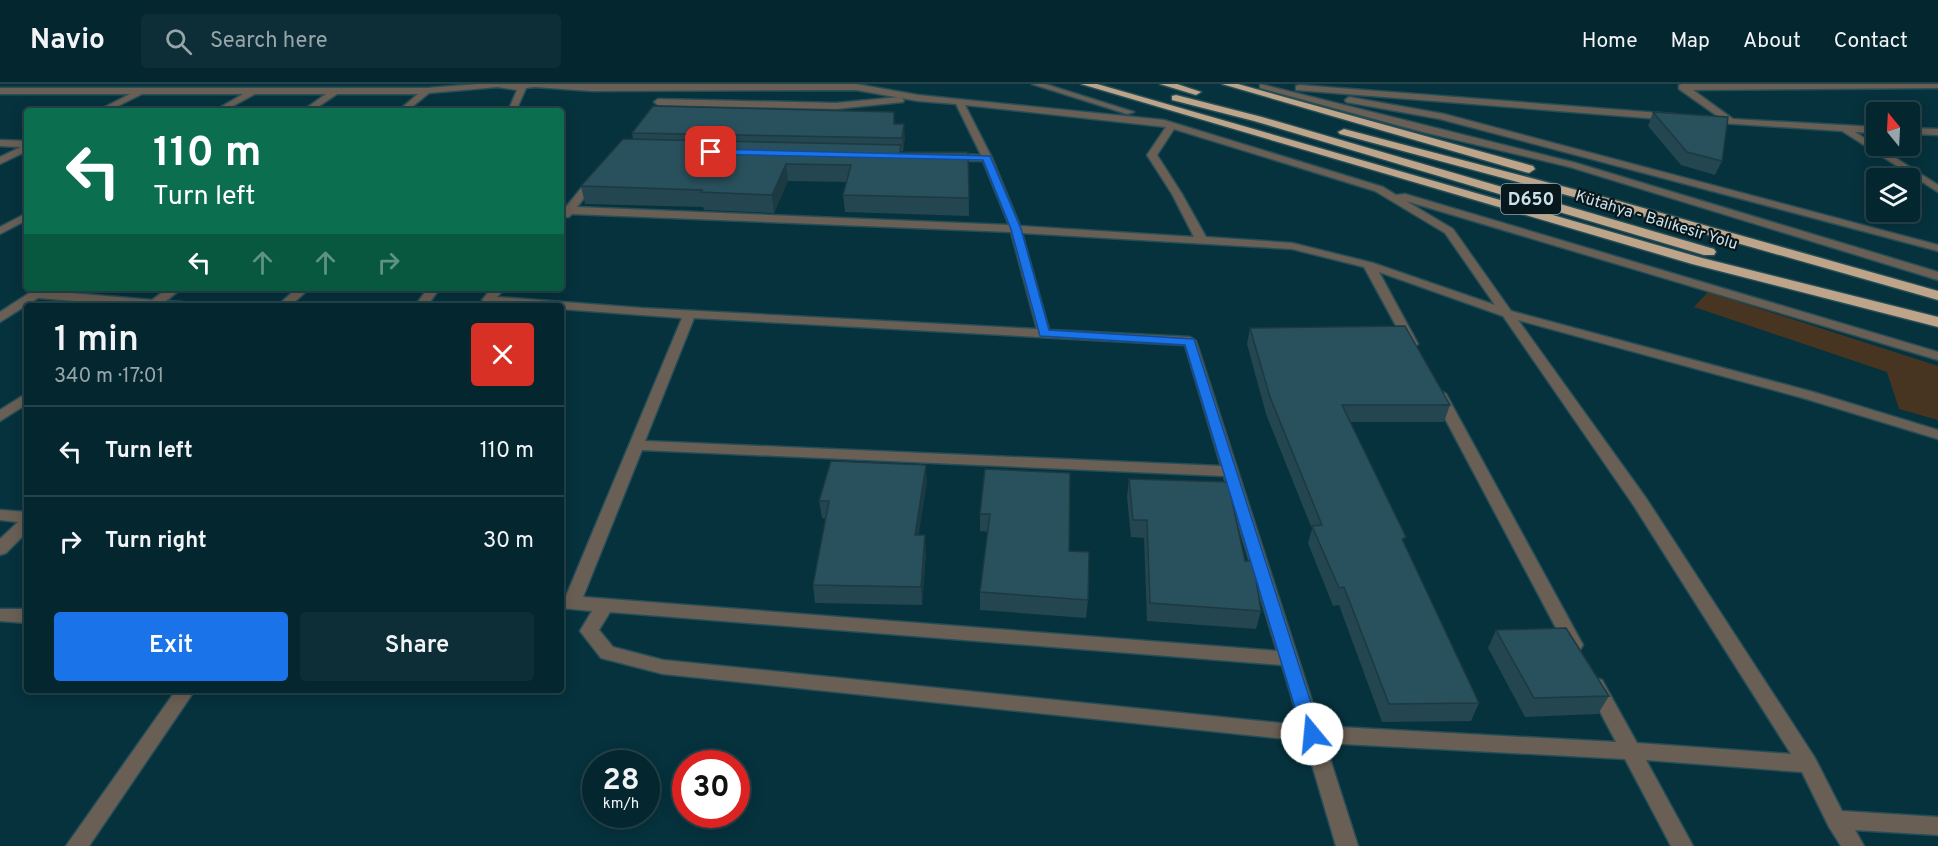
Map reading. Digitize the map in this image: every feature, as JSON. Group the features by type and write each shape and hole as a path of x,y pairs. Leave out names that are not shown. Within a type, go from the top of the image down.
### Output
{"highway":[{"path":"1086,84 1633,243 1938,322"},
{"name":"Kütahya - Balıkesir Yolu","path":"1122,84 1269,122 1637,230 1938,322"},
{"name":"Kütahya - Balıkesir Yolu","path":"1165,84 1611,203 1938,296"},
{"path":"1227,84 1273,95 1602,190 1894,283"}],"street":[{"path":"1036,84 1938,356"},
{"path":"0,91 427,92 496,85 670,88 857,85 918,98 1172,125"},
{"path":"514,108 530,85"},
{"path":"1260,85 1685,118"},
{"path":"1260,85 1441,116 1938,248"},
{"path":"1260,85 1426,130 1573,165 1938,276"},
{"path":"1681,86 1938,85"},
{"path":"1681,86 1732,122"},
{"path":"670,88 654,106 836,106 918,98"},
{"path":"107,108 144,90"},
{"path":"224,108 255,91"},
{"path":"310,108 335,91"},
{"path":"406,108 427,92"},
{"path":"959,101 987,158 1016,229 1044,333"},
{"path":"1696,119 1866,130"},
{"path":"1172,125 1152,155 1178,194 1201,239"},
{"path":"1845,129 1938,189"},
{"path":"1920,131 1938,132"},
{"path":"0,143 24,145"},
{"path":"0,161 24,147"},
{"path":"939,157 987,158"},
{"path":"564,213 604,167"},
{"path":"1380,189 1449,231 1640,502 1808,764 1836,820 1854,846"},
{"path":"564,213 1016,229 1292,246 1369,265 1506,313 1808,395 1938,435"},
{"path":"0,231 24,218"},
{"path":"1369,265 1420,360"},
{"path":"0,318 41,291 136,303"},
{"path":"155,303 172,291"},
{"path":"286,303 300,291"},
{"path":"496,291 488,300 517,303"},
{"path":"0,306 24,303"},
{"path":"564,307 1190,341 1347,846"},
{"path":"690,314 567,602 1289,659"},
{"path":"1432,381 1682,846"},
{"path":"0,417 24,399"},
{"path":"636,445 1230,471"},
{"path":"0,515 24,517"},
{"path":"0,549 24,525"},
{"path":"605,605 589,631 607,653 663,668 1312,734 1631,751 1808,764"},
{"path":"0,615 24,616"},
{"path":"77,846 184,693"},
{"path":"1836,820 1938,826"}],"shaded area":[{"path":"1708,292 1938,366 1938,420 1899,409 1887,372 1694,307"}],"building":[{"path":"653,106 894,112 894,124 904,124 902,138 632,133"},
{"path":"1653,112 1728,117 1722,161 1687,152"},
{"path":"623,139 901,145 900,152 968,152 969,198 843,195 851,165 786,164 772,195 581,186"},
{"path":"1405,326 1450,405 1342,405 1406,537 1402,539 1479,703 1389,704 1344,587 1339,588 1312,526 1322,525 1270,397 1250,328"},
{"path":"831,461 926,465 915,535 925,535 921,587 813,585 829,501 819,501"},
{"path":"985,469 1070,473 1069,551 1089,552 1088,600 980,592 990,514 980,514"},
{"path":"1129,479 1228,482 1245,561 1253,561 1261,611 1150,603 1147,520 1133,520"},
{"path":"1566,628 1609,696 1534,698 1496,630"}],"route":[{"path":"711,152 987,158 1016,229 1044,333 1190,341 1312,734"}]}
